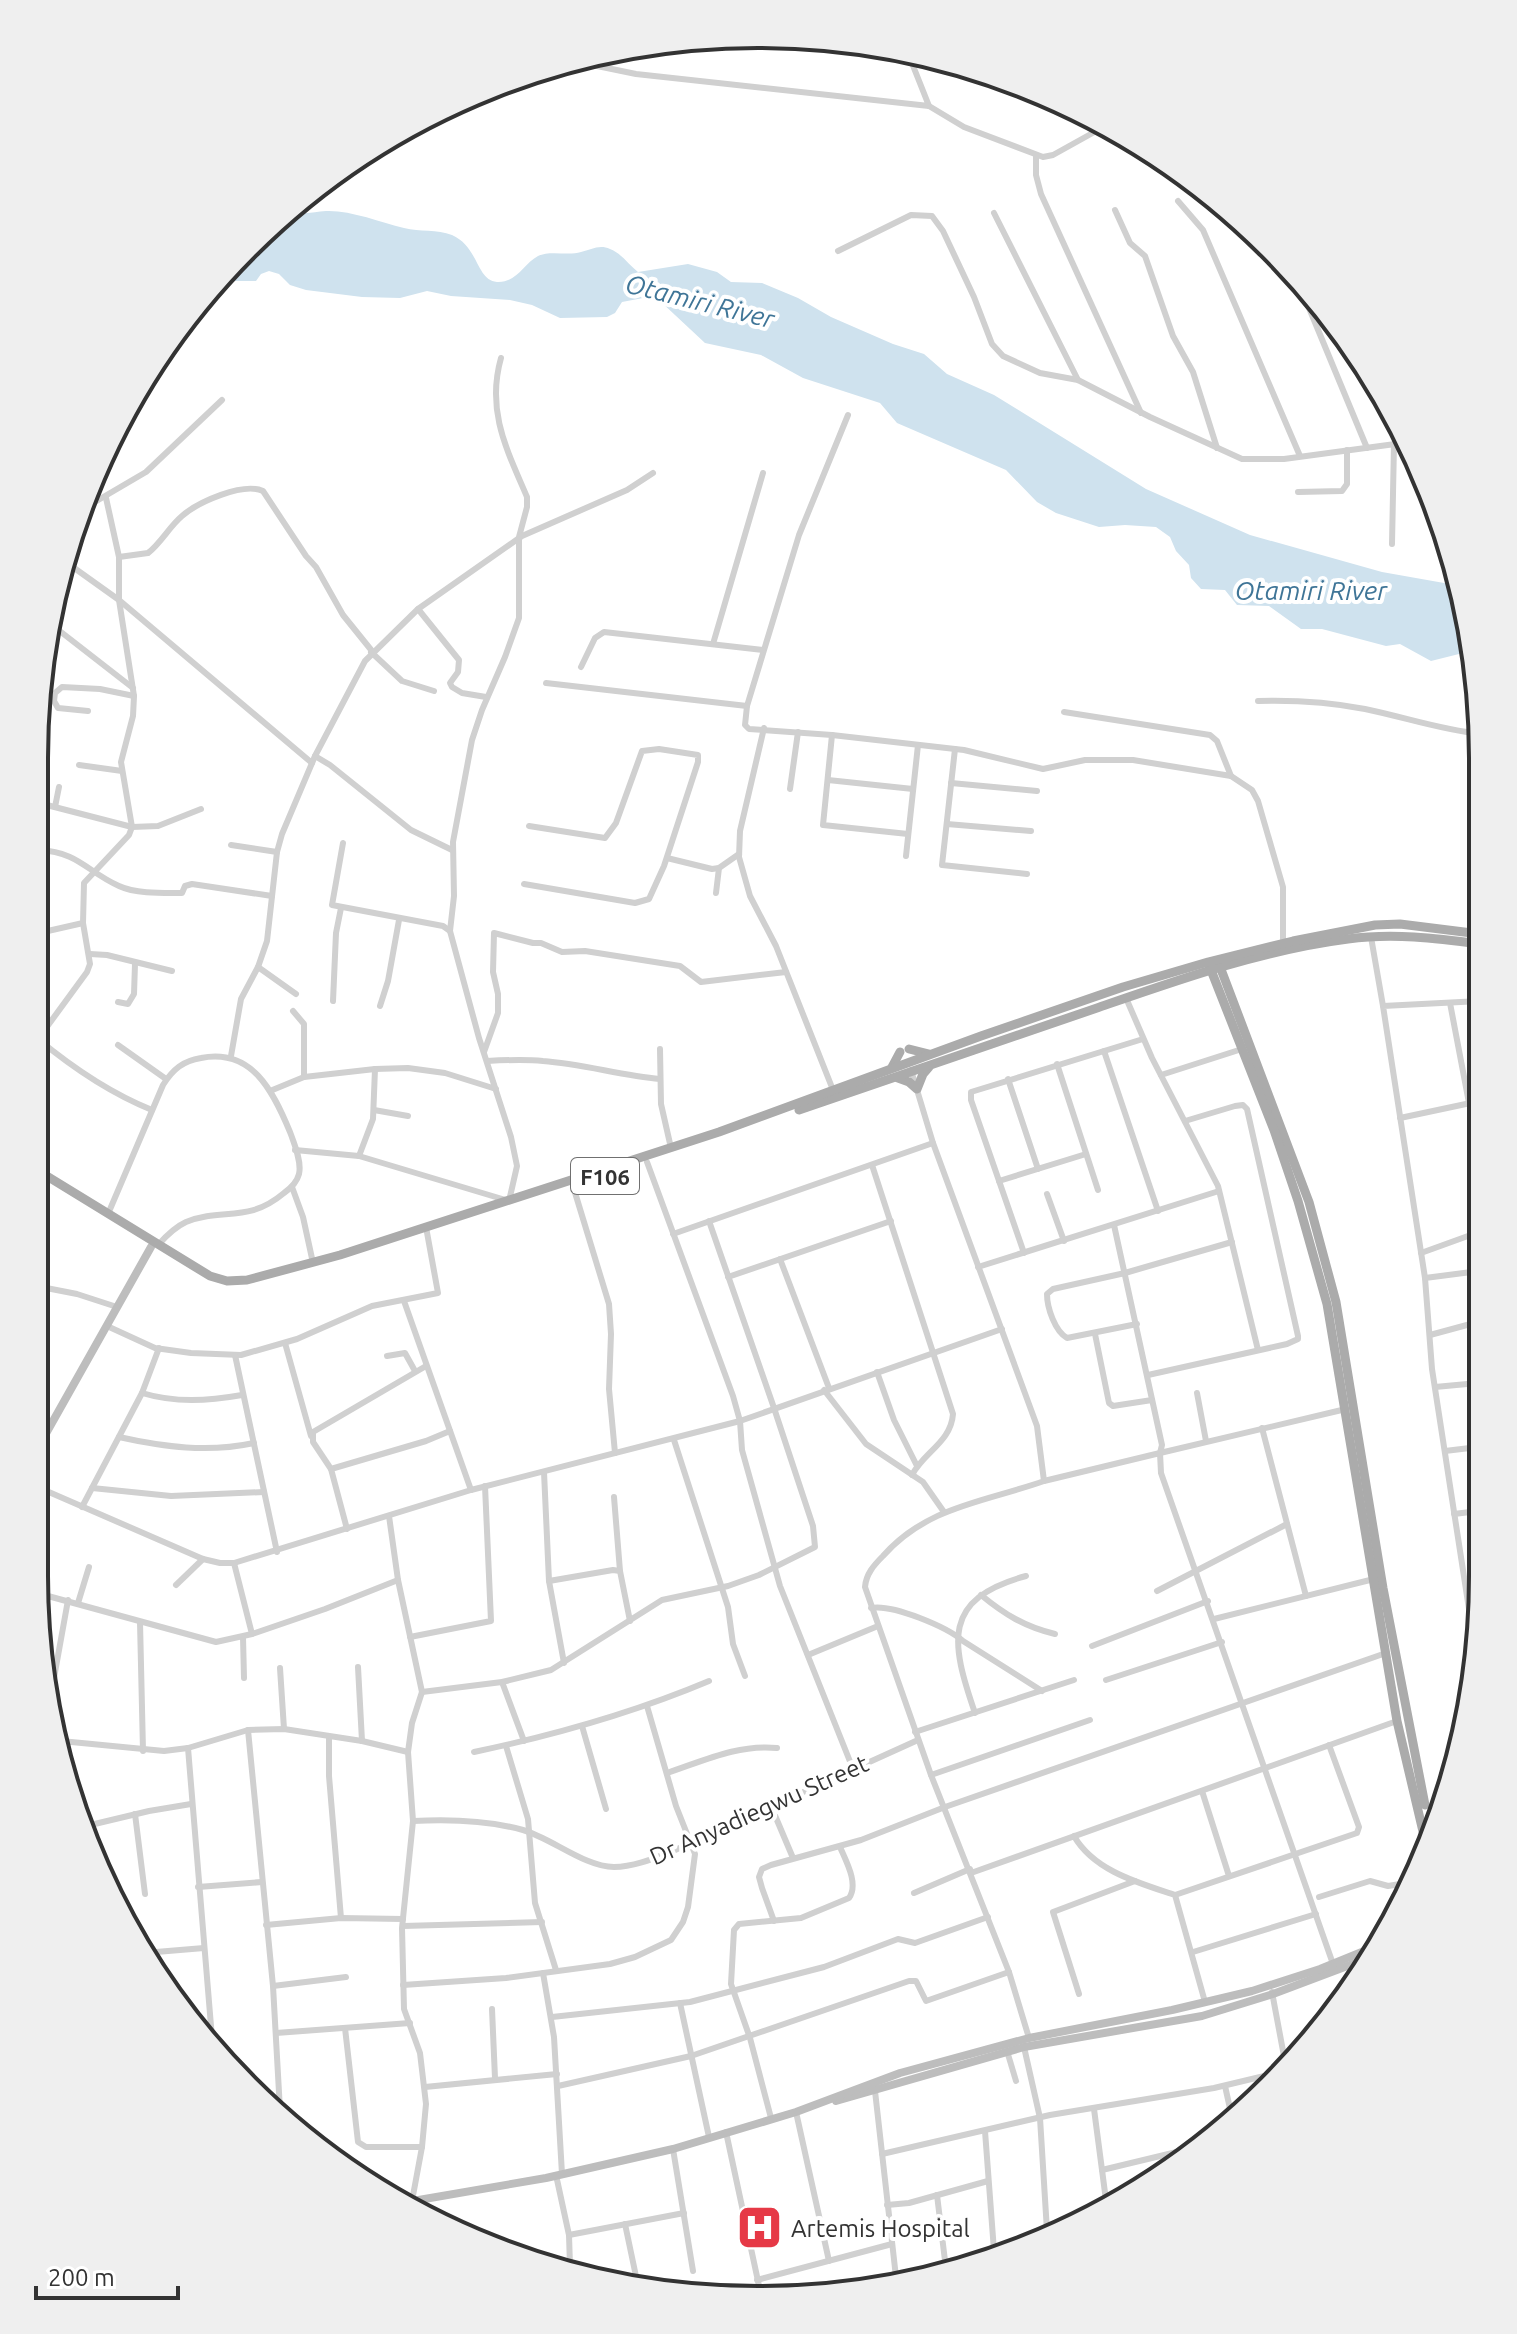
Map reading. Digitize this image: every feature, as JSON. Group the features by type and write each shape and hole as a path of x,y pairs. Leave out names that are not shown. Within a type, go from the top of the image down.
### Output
{"main road":[{"name":"F106","path":"426,1230 573,1186 671,1148 720,1134 910,1067 1123,987 1375,925 1400,924 1469,936"},
{"name":"F106","path":"1283,947 1371,937 1469,938"},
{"name":"F106","path":"932,1059 1126,998 1214,965"},
{"path":"1214,965 1279,1145 1334,1330 1350,1408 1387,1635 1386,1653 1397,1721 1422,1827"},
{"path":"1214,965 1309,1202 1336,1302 1374,1579 1426,1816"},
{"path":"905,1050 932,1059 917,1089 893,1073 905,1050"},
{"name":"F106","path":"48,1177 207,1281 227,1286 268,1282 509,1201 647,1162 833,1090 893,1073"},
{"name":"F106","path":"48,1183 155,1246 210,1276 227,1281 266,1277 342,1258"},
{"path":"48,1430 155,1246"},
{"path":"1084,2032 1205,2002 1272,1990 1360,1953"},
{"path":"420,2200 559,2175 673,2149 1026,2043 1202,2016 1353,1963"},
{"path":"812,2106 875,2091 902,2078 1007,2051 1026,2043"}],"street":[{"path":"913,66 929,106"},
{"path":"600,67 636,74 929,106 964,127 1043,157 1053,155 1094,132"},
{"path":"1036,155 1036,175 1041,194 1141,413"},
{"path":"1178,201 1203,230 1300,456"},
{"path":"1115,210 1130,243 1145,256 1173,336 1193,372 1217,448"},
{"path":"994,213 1078,380"},
{"path":"838,251 911,215 932,216 943,231 974,297 992,344 1003,356 1040,373 1078,380 1242,459 1284,459 1394,444 1392,544"},
{"path":"1312,313 1367,448"},
{"path":"295,1150 359,1156 509,1201 517,1166 450,931 454,896 452,850 472,740 519,618 519,537 527,497 496,417 495,395 501,358"},
{"path":"96,502 146,472 222,400"},
{"path":"848,415 799,535 747,706 745,725 749,729 764,728 955,749 1043,769 1111,758 1231,776 1252,790 1258,801 1283,887 1283,947"},
{"path":"1298,492 1342,491 1347,484 1347,450"},
{"path":"231,1056 241,999 258,967 267,941 277,852 289,814 372,652 418,609 519,537 627,490 653,473"},
{"path":"713,644 763,473"},
{"path":"119,557 148,553 183,515 203,503 255,487 263,491 316,567 343,615 372,652 402,681 434,691"},
{"path":"48,1024 87,972 90,954 83,923 84,883 129,835 132,827 122,771 122,753 133,716 134,692 119,600 119,557 106,498"},
{"path":"74,568 119,600 314,760 330,765 411,830 452,850"},
{"path":"418,609 459,660 458,672 450,683 452,687 462,693 486,697"},
{"path":"60,632 134,692"},
{"path":"581,667 595,638 604,632 763,650"},
{"path":"546,683 747,706"},
{"path":"88,711 58,708 54,701 55,693 62,687 134,692"},
{"path":"1258,701 1304,701 1365,709 1468,732"},
{"path":"1064,712 1210,735 1217,741 1231,776"},
{"path":"764,728 740,831 739,854 750,896 776,946 833,1090"},
{"path":"790,789 798,732"},
{"path":"832,735 823,825 908,834"},
{"path":"906,856 918,745"},
{"path":"524,884 644,902 649,899 667,858 698,755 659,749 642,751 638,755 616,823 605,838 529,826"},
{"path":"955,749 942,865 1027,874"},
{"path":"79,765 122,771"},
{"path":"828,780 913,789"},
{"path":"951,783 1037,791"},
{"path":"55,807 59,787"},
{"path":"48,805 132,827 158,826 201,809"},
{"path":"947,824 1031,831"},
{"path":"343,843 332,905 443,926 450,931"},
{"path":"231,845 277,852"},
{"path":"48,852 68,855 128,890 182,893 185,886 192,884 272,896"},
{"path":"667,858 712,869 719,868 739,854"},
{"path":"716,893 719,868"},
{"path":"333,1001 336,933 341,908"},
{"path":"380,1006 388,981 399,920"},
{"path":"48,931 83,923"},
{"path":"484,1052 498,1013 493,972 494,933 541,943 562,952 585,951 680,966 701,982 786,972"},
{"path":"1371,937 1425,1278 1435,1387 1468,1603"},
{"path":"90,954 107,955 172,971"},
{"path":"118,1002 130,1002 136,981 135,964"},
{"path":"258,967 296,994"},
{"path":"1126,998 1143,1039 1219,1191 1258,1350"},
{"path":"1383,1006 1469,1002"},
{"path":"1400,1118 1469,1103 1450,1003"},
{"path":"293,1011 304,1024 304,1077"},
{"path":"1024,1253 970,1094 978,1088 1143,1039"},
{"path":"118,1045 166,1079"},
{"path":"48,1046 70,1065 116,1095 152,1110"},
{"path":"660,1049 661,1104 671,1148"},
{"path":"1161,1075 1242,1049"},
{"path":"1104,1051 1158,1211"},
{"path":"108,1214 166,1079 175,1068 187,1061 222,1055 243,1062 270,1091 280,1107 300,1168 299,1177 271,1204 255,1211 184,1223 155,1246"},
{"path":"487,1061 541,1060 660,1079"},
{"path":"1057,1064 1098,1190"},
{"path":"910,1067 933,1143 1040,1437 1044,1481"},
{"path":"270,1091 304,1077 408,1068 445,1073 497,1090"},
{"path":"359,1156 374,1110 375,1069"},
{"path":"1008,1079 1038,1169"},
{"path":"1148,1375 1294,1342 1298,1336 1247,1109 1243,1105 1235,1106 1185,1121"},
{"path":"374,1110 408,1116"},
{"path":"673,1234 933,1143"},
{"path":"999,1181 1086,1154"},
{"path":"647,1162 733,1396 740,1421 742,1450 774,1568 853,1769"},
{"path":"872,1165 952,1404 952,1424 945,1438 912,1475"},
{"path":"573,1186 609,1304 609,1389 615,1453"},
{"path":"292,1187 303,1217 313,1263"},
{"path":"978,1267 1219,1191"},
{"path":"1047,1194 1064,1241"},
{"path":"422,1692 502,1682 551,1670 662,1600 728,1586 811,1551 816,1542 774,1408 709,1221"},
{"path":"728,1277 891,1221"},
{"path":"1114,1225 1162,1445 1161,1473 1333,1964"},
{"path":"107,1326 159,1348 191,1353 254,1353 358,1311 438,1293 426,1230"},
{"path":"1421,1253 1469,1236"},
{"path":"1137,1324 1072,1339 1063,1337 1048,1305 1047,1294 1053,1289 1125,1273 1232,1242"},
{"path":"780,1259 827,1389 866,1444 929,1489 944,1512"},
{"path":"1425,1278 1469,1272"},
{"path":"48,1288 117,1307"},
{"path":"404,1301 471,1490"},
{"path":"1430,1335 1469,1324"},
{"path":"48,1492 203,1559 234,1563 485,1486 740,1421 1002,1329"},
{"path":"1095,1334 1110,1405 1152,1400"},
{"path":"285,1343 311,1436 331,1469 347,1529"},
{"path":"82,1507 142,1393 159,1348"},
{"path":"387,1356 405,1353 415,1371"},
{"path":"235,1355 277,1552"},
{"path":"311,1436 426,1366"},
{"path":"877,1372 894,1420 917,1466"},
{"path":"1435,1387 1469,1384"},
{"path":"142,1393 173,1400 199,1401 242,1395"},
{"path":"1197,1393 1206,1441"},
{"path":"1047,2225 1040,2118 1009,1972 931,1775 871,1608 865,1578 900,1538 944,1512 1044,1481 1350,1408"},
{"path":"1262,1428 1306,1596"},
{"path":"331,1469 450,1431"},
{"path":"119,1437 186,1449 220,1449 254,1443"},
{"path":"674,1440 728,1607 733,1644 745,1676"},
{"path":"1445,1451 1469,1448"},
{"path":"544,1472 549,1581 564,1663"},
{"path":"410,1637 491,1621 493,1611 485,1486"},
{"path":"92,1488 171,1496 264,1492"},
{"path":"614,1497 620,1571 630,1621"},
{"path":"1454,1514 1469,1512"},
{"path":"389,1516 398,1580 422,1692 412,1723 408,1752 413,1821 403,1922 404,2009 420,2053 425,2087 422,2147 411,2196"},
{"path":"1157,1591 1287,1524"},
{"path":"176,1585 203,1559"},
{"path":"234,1563 252,1634"},
{"path":"78,1603 89,1567"},
{"path":"549,1581 620,1571"},
{"path":"975,1713 959,1662 957,1636 969,1609 981,1595 1026,1576"},
{"path":"1214,1619 1374,1579"},
{"path":"49,1596 216,1642 252,1634 398,1580"},
{"path":"981,1595 1006,1615 1025,1625 1055,1634"},
{"path":"55,1673 68,1600"},
{"path":"1092,1646 1208,1601"},
{"path":"871,1608 887,1608 942,1627 1042,1691"},
{"path":"140,1622 143,1751"},
{"path":"808,1655 878,1626"},
{"path":"243,1637 244,1678"},
{"path":"1106,1680 1222,1642"},
{"path":"774,1921 762,1888 760,1872 771,1865 840,1847 945,1807 1386,1653"},
{"path":"358,1667 362,1741"},
{"path":"280,1668 284,1729"},
{"name":"Dr Anyadiegwu Street","path":"413,1821 469,1821 529,1832 597,1864 616,1867 649,1860 853,1769 917,1736 1074,1680"},
{"path":"474,1752 582,1726 647,1706 709,1681"},
{"path":"502,1682 524,1741"},
{"path":"403,1985 470,1982 610,1964 635,1957 671,1940 683,1922 696,1864 647,1706"},
{"path":"931,1775 1090,1720"},
{"path":"914,1893 1397,1721"},
{"path":"582,1726 606,1809"},
{"path":"68,1742 143,1751 188,1748 248,1730 284,1729 362,1741 408,1752"},
{"path":"248,1730 273,1986 279,2100"},
{"path":"329,1737 329,1776 341,1918"},
{"path":"1074,1836 1088,1854 1135,1881 1175,1895 1357,1833 1359,1830 1329,1745"},
{"path":"506,1746 528,1819 535,1903 556,1970"},
{"path":"188,1748 210,2026"},
{"path":"667,1773 741,1748 777,1748"},
{"path":"1202,1791 1229,1876"},
{"path":"94,1824 191,1804"},
{"path":"771,1806 793,1858"},
{"path":"135,1814 145,1894"},
{"path":"771,2118 750,2038 731,1984 734,1930 739,1924 801,1918 849,1898 853,1892 853,1882 840,1847"},
{"path":"1079,1994 1053,1912 1135,1881"},
{"path":"1319,1897 1370,1881 1385,1886 1399,1884"},
{"path":"198,1887 262,1882"},
{"path":"1175,1895 1205,2002"},
{"path":"1193,1952 1316,1914"},
{"path":"552,2017 680,2003 733,1991 824,1967 898,1939 915,1943 988,1917"},
{"path":"266,1925 341,1918 403,1922 542,1922"},
{"path":"156,1952 204,1948"},
{"path":"558,2086 691,2056 909,1981 916,1981 926,2001 1009,1972"},
{"path":"543,1973 552,2017 558,2086 559,2175 570,2260"},
{"path":"273,1986 346,1977"},
{"path":"1272,1990 1284,2054"},
{"path":"680,2003 709,2137"},
{"path":"492,2009 495,2078"},
{"path":"276,2033 410,2023"},
{"path":"345,2028 358,2142 366,2147 422,2147"},
{"path":"1007,2051 1016,2081"},
{"path":"425,2087 557,2074"},
{"path":"882,2154 1040,2118 1262,2077"},
{"path":"1225,2086 1230,2107"},
{"path":"875,2091 895,2272"},
{"path":"1094,2109 1105,2196"},
{"path":"796,2112 829,2261"},
{"path":"985,2131 994,2246"},
{"path":"726,2132 759,2286"},
{"path":"673,2149 693,2271"},
{"path":"1102,2170 1171,2153"},
{"path":"887,2205 988,2181"},
{"path":"937,2195 945,2261"},
{"path":"569,2235 684,2213"},
{"path":"625,2224 636,2275"},
{"path":"757,2280 892,2244"}],"water":[{"name":"Otamiri River","path":"326,211 345,212 404,228 452,235 467,247 485,276 497,282 510,279 543,254 576,253 602,247 618,253 638,272 688,264 717,272 731,282 762,283 798,298 831,317 924,354 947,374 994,395 1146,489 1250,535 1382,572 1447,583 1461,654 1431,661 1400,644 1386,646 1322,629 1301,629 1269,606 1237,605 1225,590 1201,589 1191,578 1189,565 1176,551 1170,537 1156,527 1099,527 1056,513 1037,502 1006,470 897,423 880,403 803,378 761,355 705,343 660,301 643,298 622,302 615,313 607,317 560,318 532,305 510,300 427,291 400,298 362,297 306,290 290,285 279,274 269,271 261,274 256,281 232,281 304,213"}],"place":[{"name":"Artemis Hospital","path":"760,2228"}]}
